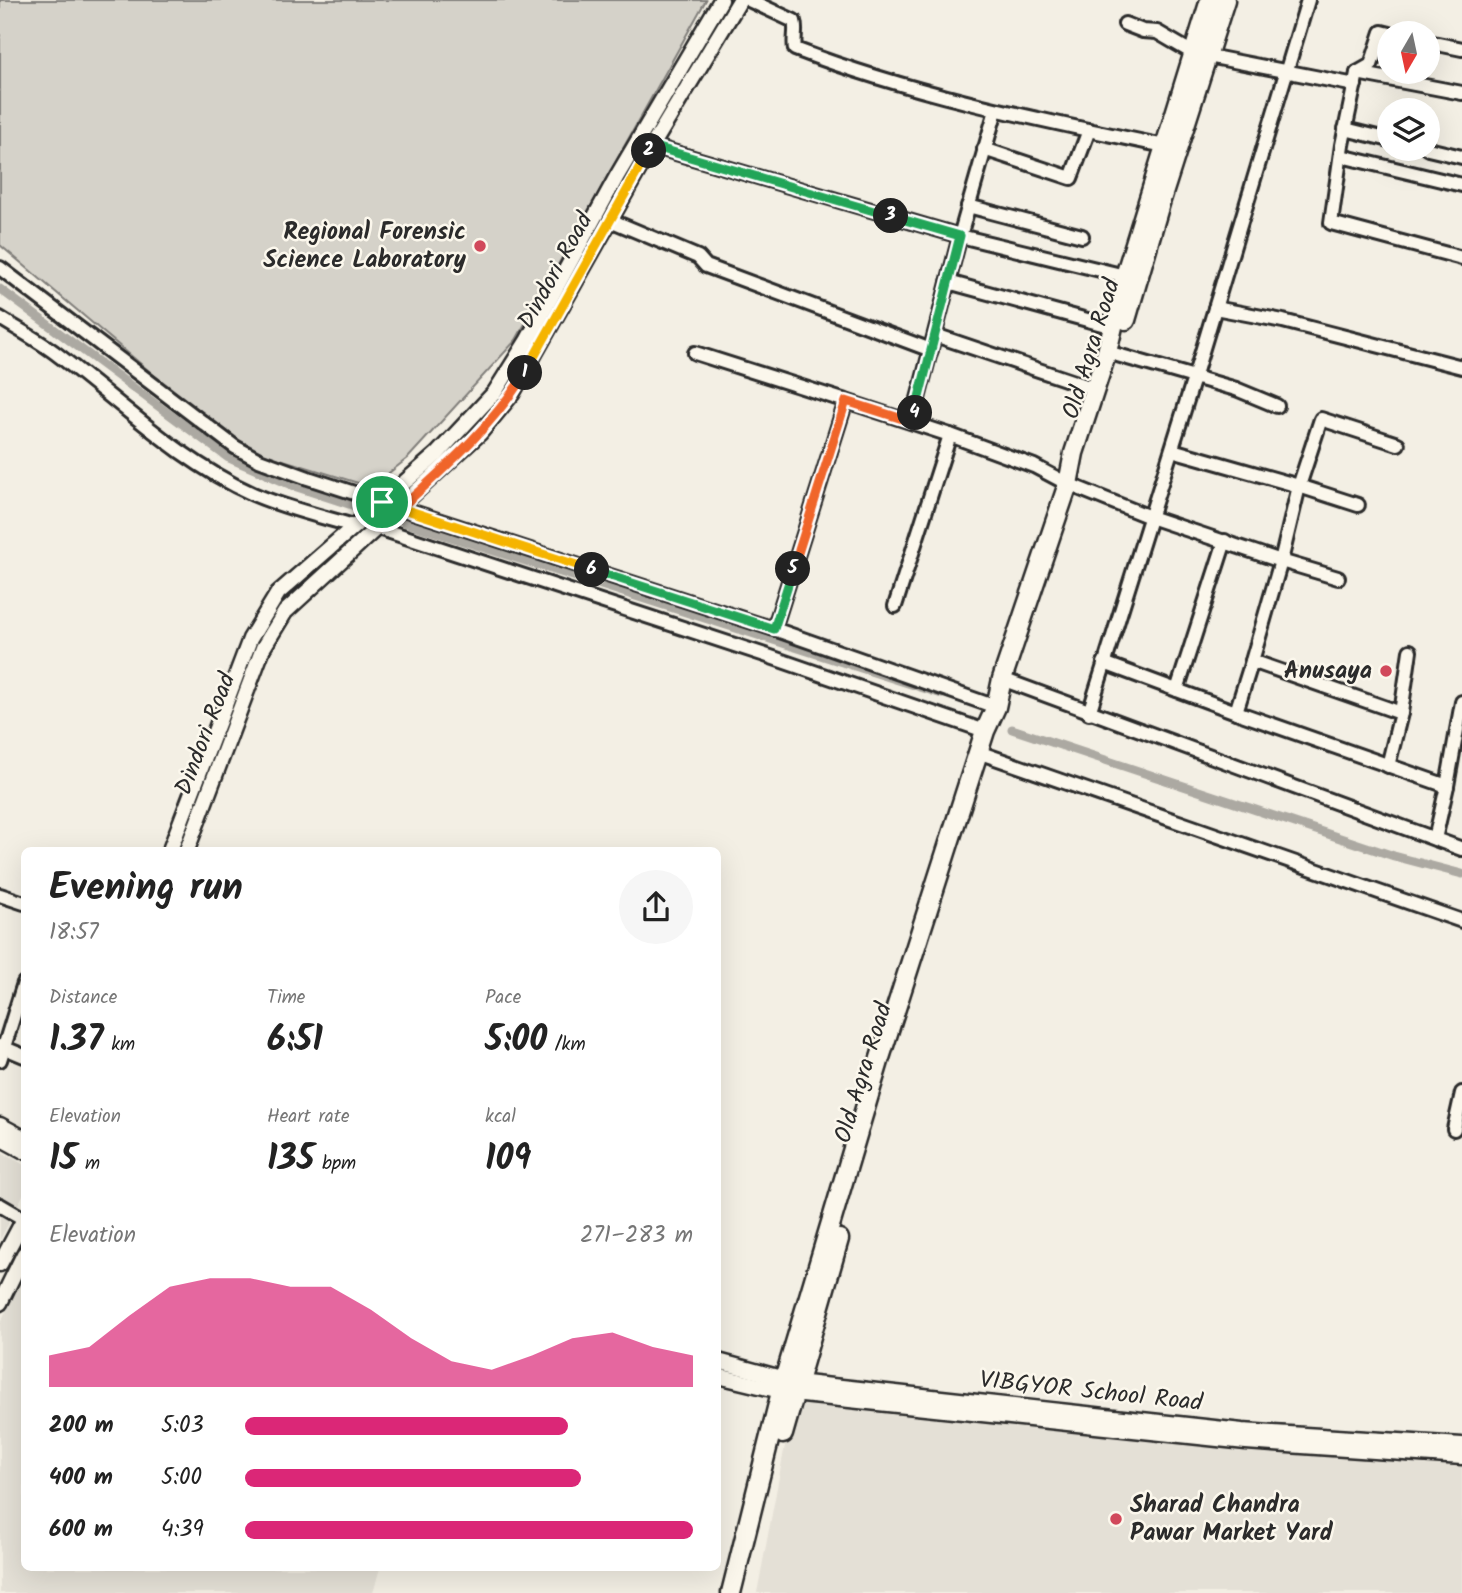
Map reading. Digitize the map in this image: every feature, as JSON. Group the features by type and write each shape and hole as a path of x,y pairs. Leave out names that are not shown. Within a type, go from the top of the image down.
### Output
{"highway":[{"path":"731,1593 880,1058 983,754 985,731 1008,681 1072,485 1074,453 1095,389 1111,353 1113,327 1125,276 1164,146 1200,54 1210,0"},
{"name":"Old Agra Road","path":"1072,485 1200,54 1225,0"},
{"path":"742,1593 754,1536 784,1429 788,1387"}],"main road":[{"path":"171,847 250,639 278,593 458,433 495,392 527,341 617,176 721,0"},
{"name":"Dindori Road","path":"188,847 262,648 285,612 480,433 512,394 572,292 652,146 740,0"},
{"path":"0,1125 21,1136"},
{"path":"0,1138 21,1150"},
{"path":"0,1264 21,1225"},
{"path":"0,1303 4,1285 21,1259"},
{"name":"VIBGYOR School Road","path":"721,1363 788,1387"},
{"name":"VIBGYOR School Road","path":"721,1376 788,1387 1180,1430 1462,1457"},
{"name":"VIBGYOR School Road","path":"1180,1430 1242,1431 1462,1445"}],"street":[{"path":"750,0 794,20 795,50 850,71 996,110 1164,146"},
{"path":"1089,713 1194,379 1308,0"},
{"path":"1125,24 1143,31 1157,32 1200,54 1286,73 1462,93"},
{"path":"1377,45 1371,65 1356,79 1345,129 1331,223 1462,258"},
{"path":"1440,45 1462,50"},
{"path":"912,422 996,110"},
{"path":"1345,129 1377,136"},
{"path":"984,149 1071,178 1088,130"},
{"path":"652,146 960,236 1125,276"},
{"path":"1440,152 1462,157"},
{"path":"1341,156 1462,185"},
{"path":"968,206 1082,236"},
{"path":"610,220 698,257 706,266 931,350"},
{"path":"0,268 235,447 259,460 307,478 774,629 996,707"},
{"path":"948,282 1113,327"},
{"path":"1215,308 1283,321 1462,367"},
{"path":"0,318 57,354 129,413 222,477 253,494 298,510 360,521 985,731"},
{"path":"935,335 1095,389"},
{"path":"695,353 950,435 1034,466 1150,517 1338,578"},
{"path":"1111,353 1236,389 1277,406"},
{"path":"774,629 846,401"},
{"path":"1236,712 1282,561 1299,486 1321,419 1398,444"},
{"path":"895,606 950,435"},
{"path":"1172,450 1358,505"},
{"path":"1177,690 1226,541"},
{"path":"1388,766 1401,713 1410,651"},
{"path":"1252,661 1401,713"},
{"path":"1104,663 1447,786"},
{"path":"1008,681 1462,849"},
{"path":"1435,839 1462,702"},
{"path":"983,754 1462,921"},
{"path":"0,895 21,902"},
{"path":"21,992 1,1052 21,1055"},
{"path":"1454,1129 1462,1093"},
{"path":"0,1205 21,1217"}],"shaded area":[{"path":"0,0 706,0 516,340 408,458 371,487 257,452 213,425 0,245"},
{"path":"0,1151 21,1163 21,1199 0,1240"},
{"path":"21,1282 21,1571 379,1571 373,1593 0,1593 0,1323"},
{"name":"Sharad Chandra Pawar Market Yard","path":"805,1398 1462,1456 1462,1593 757,1593 791,1414"}],"waterway":[{"path":"0,289 227,457 294,486 364,509"},
{"path":"404,522 942,694"},
{"path":"1012,729 1394,856 1462,874"}],"place":[{"name":"Regional Forensic Science Laboratory","path":"480,246"},
{"name":"Anusaya","path":"1386,671"},
{"name":"Sharad Chandra Pawar Market Yard","path":"1116,1519"}],"route":[{"path":"382,502 365,517 379,528 400,508 480,433 512,394 572,292 652,146 960,236 912,422 846,401 774,629 400,508 382,502"}]}
